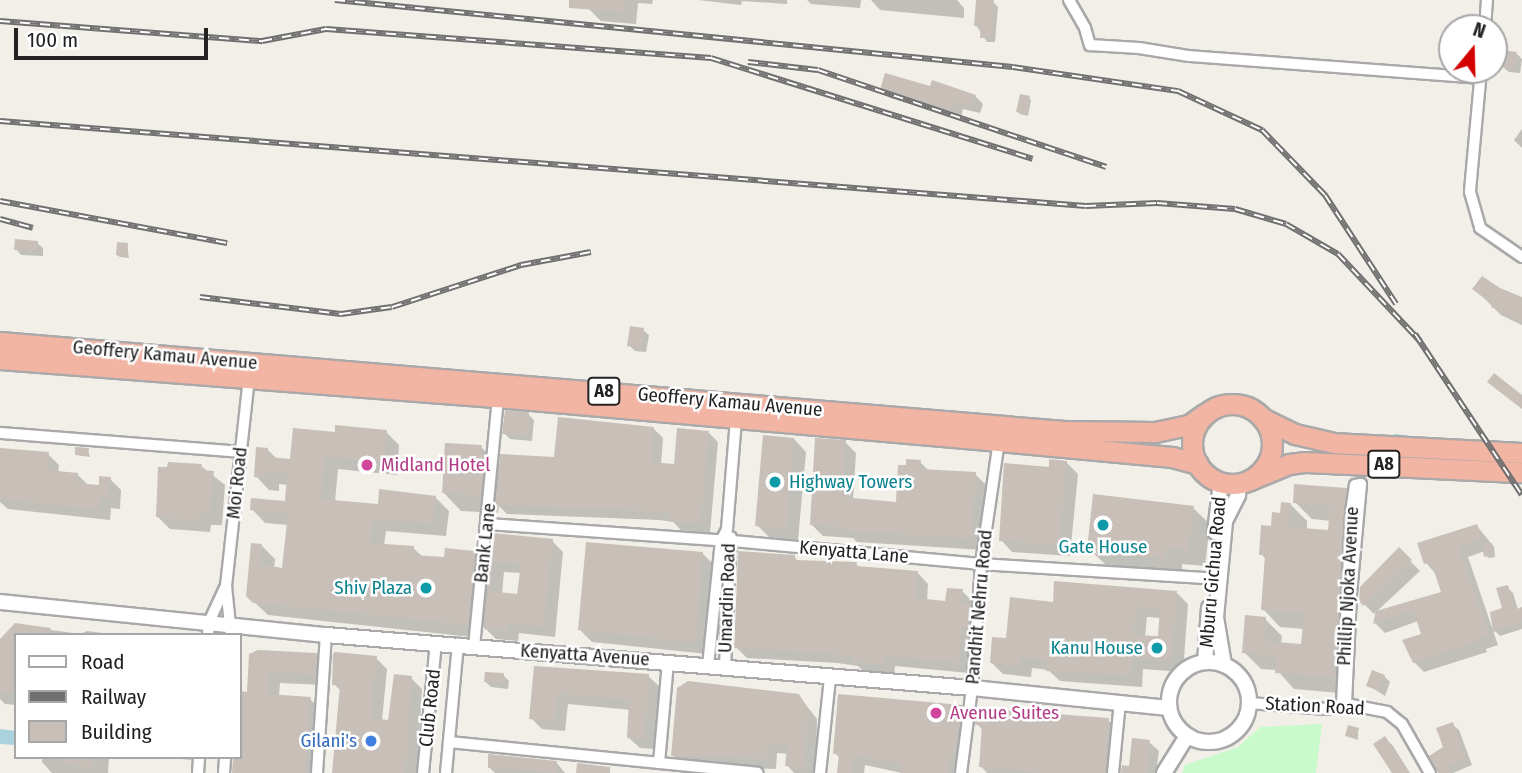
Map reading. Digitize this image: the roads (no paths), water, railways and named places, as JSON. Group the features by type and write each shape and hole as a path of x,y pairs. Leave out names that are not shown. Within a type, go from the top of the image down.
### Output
{"highway":[{"name":"Geoffery Kamau Avenue","path":"0,342 1064,431 1155,432 1189,425 1205,414"},
{"name":"Geoffery Kamau Avenue","path":"0,359 498,397 1172,457 1198,464"},
{"name":"A8","path":"1205,414 1228,404 1252,409 1262,418 1295,434 1333,443 1522,453"},
{"path":"1198,464 1192,438 1196,425 1205,414"},
{"path":"1236,482 1261,471 1269,459 1271,437 1262,418"},
{"name":"A8","path":"1198,464 1208,475 1236,482 1289,464 1306,462 1522,472"}],"street":[{"path":"1069,0 1085,28 1090,46 1139,48 1189,56 1438,71"},
{"path":"1479,84 1470,192 1480,228 1522,257"},
{"name":"Moi Road","path":"232,630 226,586 249,379"},
{"name":"Bank Lane","path":"474,647 488,524 498,397"},
{"name":"Umardin Road","path":"725,667 727,529 736,419"},
{"path":"0,433 240,452"},
{"name":"Pandhit Nehru Road","path":"961,773 972,688 981,564 999,441"},
{"name":"Mburu Gichua Road","path":"1205,662 1215,579 1225,521 1238,495 1236,482"},
{"name":"Phillip Njoka Avenue","path":"1361,484 1351,594 1344,704 1351,513 1355,485 1361,484"},
{"name":"Kenyatta Lane","path":"488,524 727,541 981,564 1215,579"},
{"name":"Umardin Road","path":"708,666 727,541"},
{"name":"Mburu Gichua Road","path":"1215,579 1216,617 1224,665"},
{"name":"Moi Road","path":"208,628 226,586"},
{"name":"Kenyatta Avenue","path":"0,603 208,628 458,644 972,688 1169,708"},
{"path":"317,773 326,635"},
{"name":"Club Road","path":"423,771 436,643"},
{"name":"Club Road","path":"446,771 458,644"},
{"path":"659,763 668,662"},
{"name":"Mburu Gichua Road","path":"1169,708 1169,696 1181,673 1205,662 1224,665 1240,677 1250,703"},
{"path":"820,773 831,678"},
{"path":"433,679 455,680"},
{"path":"1113,773 1120,702"},
{"path":"1169,708 1173,721 1187,736 1206,743 1221,741 1234,734 1244,723 1250,703"},
{"name":"Station Road","path":"1250,703 1326,709 1344,704 1387,712 1402,724 1430,773"},
{"path":"1164,773 1187,736"},
{"path":"449,742 757,773"},
{"path":"423,771 446,771"}],"water":[{"path":"0,729 14,731 14,745 0,744"}],"waterway":[{"path":"1395,436 1412,438"}],"railway":[{"path":"335,0 1013,67 1178,91 1262,130 1325,195 1396,304"},
{"path":"0,21 262,41 326,29 711,58 1033,159"},
{"path":"748,62 818,70 1106,167"},
{"path":"0,121 1086,206 1157,203 1235,209 1286,224 1338,254 1420,341"},
{"path":"0,201 227,243"},
{"path":"0,219 33,228"},
{"path":"200,297 341,314 392,307 521,265 591,252"},
{"path":"1415,334 1522,495"}],"place":[{"name":"Midland Hotel","path":"367,465"},
{"name":"Highway Towers","path":"775,482"},
{"name":"Gate House","path":"1103,525"},
{"name":"Shiv Plaza","path":"426,588"},
{"name":"Kanu House","path":"1157,648"},
{"name":"Avenue Suites","path":"936,713"},
{"name":"Gilani's","path":"371,741"}]}
